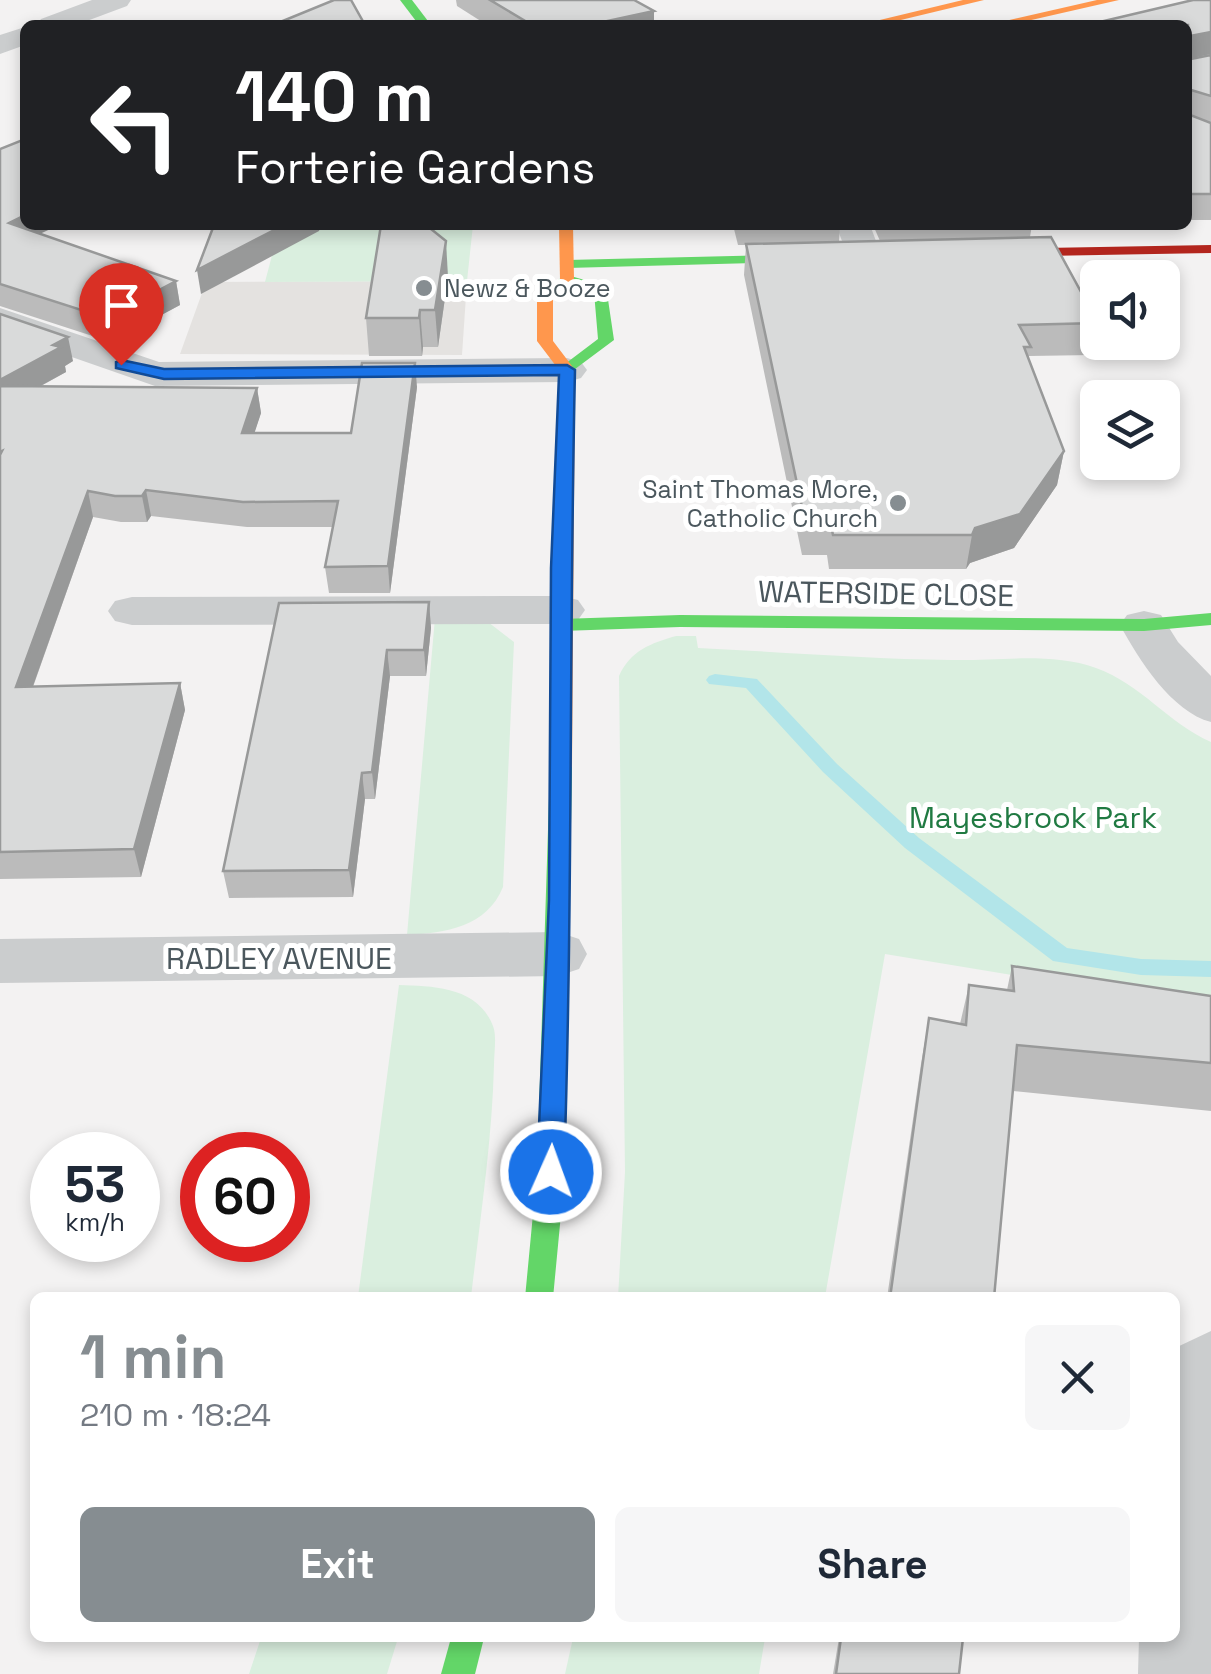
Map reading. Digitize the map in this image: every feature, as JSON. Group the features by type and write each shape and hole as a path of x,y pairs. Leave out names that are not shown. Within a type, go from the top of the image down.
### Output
{"main road":[{"path":"406,0 421,20"},
{"path":"888,20 978,0"},
{"path":"1030,0 1057,12"},
{"path":"1018,20 1112,0"},
{"path":"566,230 567,272"},
{"path":"541,1292 551,1172 558,954 567,370 545,341 545,289 567,272 867,246"},
{"path":"955,254 1211,249"},
{"path":"567,272 602,289 606,340 567,370"},
{"name":"WATERSIDE CLOSE","path":"561,618 1144,625 1211,619"},
{"path":"458,1674 467,1642"}],"street":[{"path":"64,20 117,0"},
{"path":"0,318 155,374 567,370"},
{"path":"132,611 561,618"},
{"path":"1144,625 1158,650 1211,706"},
{"name":"RADLEY AVENUE","path":"0,961 487,958 558,954"},
{"path":"1180,1577 1182,1384 1211,1364"},
{"path":"1179,1642 1179,1674"}],"shaded area":[{"path":"467,281 462,355 180,354 206,282"}],"green space":[{"path":"249,230 472,230 467,281 265,282 275,244"},
{"path":"435,618 488,622 514,642 503,887 487,911 476,919 450,929 407,935"},
{"name":"Mayesbrook Park","path":"676,636 696,636 698,648 1079,663 1112,675 1211,742 1211,1008 885,954 826,1292 618,1292 625,1172 619,676 629,660"},
{"path":"399,985 454,991 477,1003 486,1013 494,1030 495,1045 491,1123 472,1292 359,1292"},
{"path":"260,1642 397,1642 387,1674 249,1674"},
{"path":"572,1642 764,1642 759,1674 565,1674"}],"building":[{"path":"334,0 351,0 362,20 285,20"},
{"path":"490,0 634,0 654,11 612,20 524,20"},
{"path":"1193,0 1211,0 1211,32 1192,36 1192,20 1108,20"},
{"path":"1211,55 1211,96 1192,90 1192,59"},
{"path":"1192,116 1211,123 1211,194 1192,194"},
{"path":"20,141 20,218 9,223 20,230 176,281 106,318 0,284 0,149"},
{"path":"212,230 274,230 197,270"},
{"path":"380,230 432,230 446,241 435,310 420,310 419,318 366,318"},
{"path":"1051,237 1080,290 1080,323 1019,325 1031,347 1024,347 1064,451 1020,514 975,528 972,535 833,535 830,521 805,521 746,244"},
{"path":"0,314 68,337 53,345 61,347 0,380"},
{"path":"362,363 415,363 388,566 325,567 338,501 243,502 146,490 142,496 88,491 16,687 180,683 134,849 0,852 0,386 257,388 242,433 351,433"},
{"path":"429,602 424,650 387,650 372,772 362,773 349,870 223,871 279,603"},
{"path":"1012,966 1211,996 1211,1063 1017,1045 995,1292 891,1292 929,1018 966,1025 969,985 1014,991"},
{"path":"840,1642 963,1642 959,1674 836,1674"}],"waterway":[{"path":"715,680 751,683 830,768 912,843 1061,955 1141,967 1211,969"}],"traffic: fast":[{"path":"406,0 421,20"},
{"path":"567,264 819,258"},
{"path":"545,291 567,279 601,289 606,340 567,370"},
{"path":"561,625 680,621 1144,625 1211,619"},
{"path":"540,1292 551,1172 561,767"},
{"path":"458,1674 467,1642"}],"traffic: slow":[{"path":"888,20 978,0"},
{"path":"1018,20 1113,0"},
{"path":"566,230 567,279"},
{"path":"545,291 545,341 567,370 561,767"}],"traffic: jam":[{"path":"985,253 1211,249"}],"place":[{"name":"Newz & Booze","path":"424,288"},
{"name":"Saint Thomas More, Catholic Church","path":"898,503"}],"route":[{"path":"121,365 164,374 567,370 561,568 561,900 551,1172"}]}
